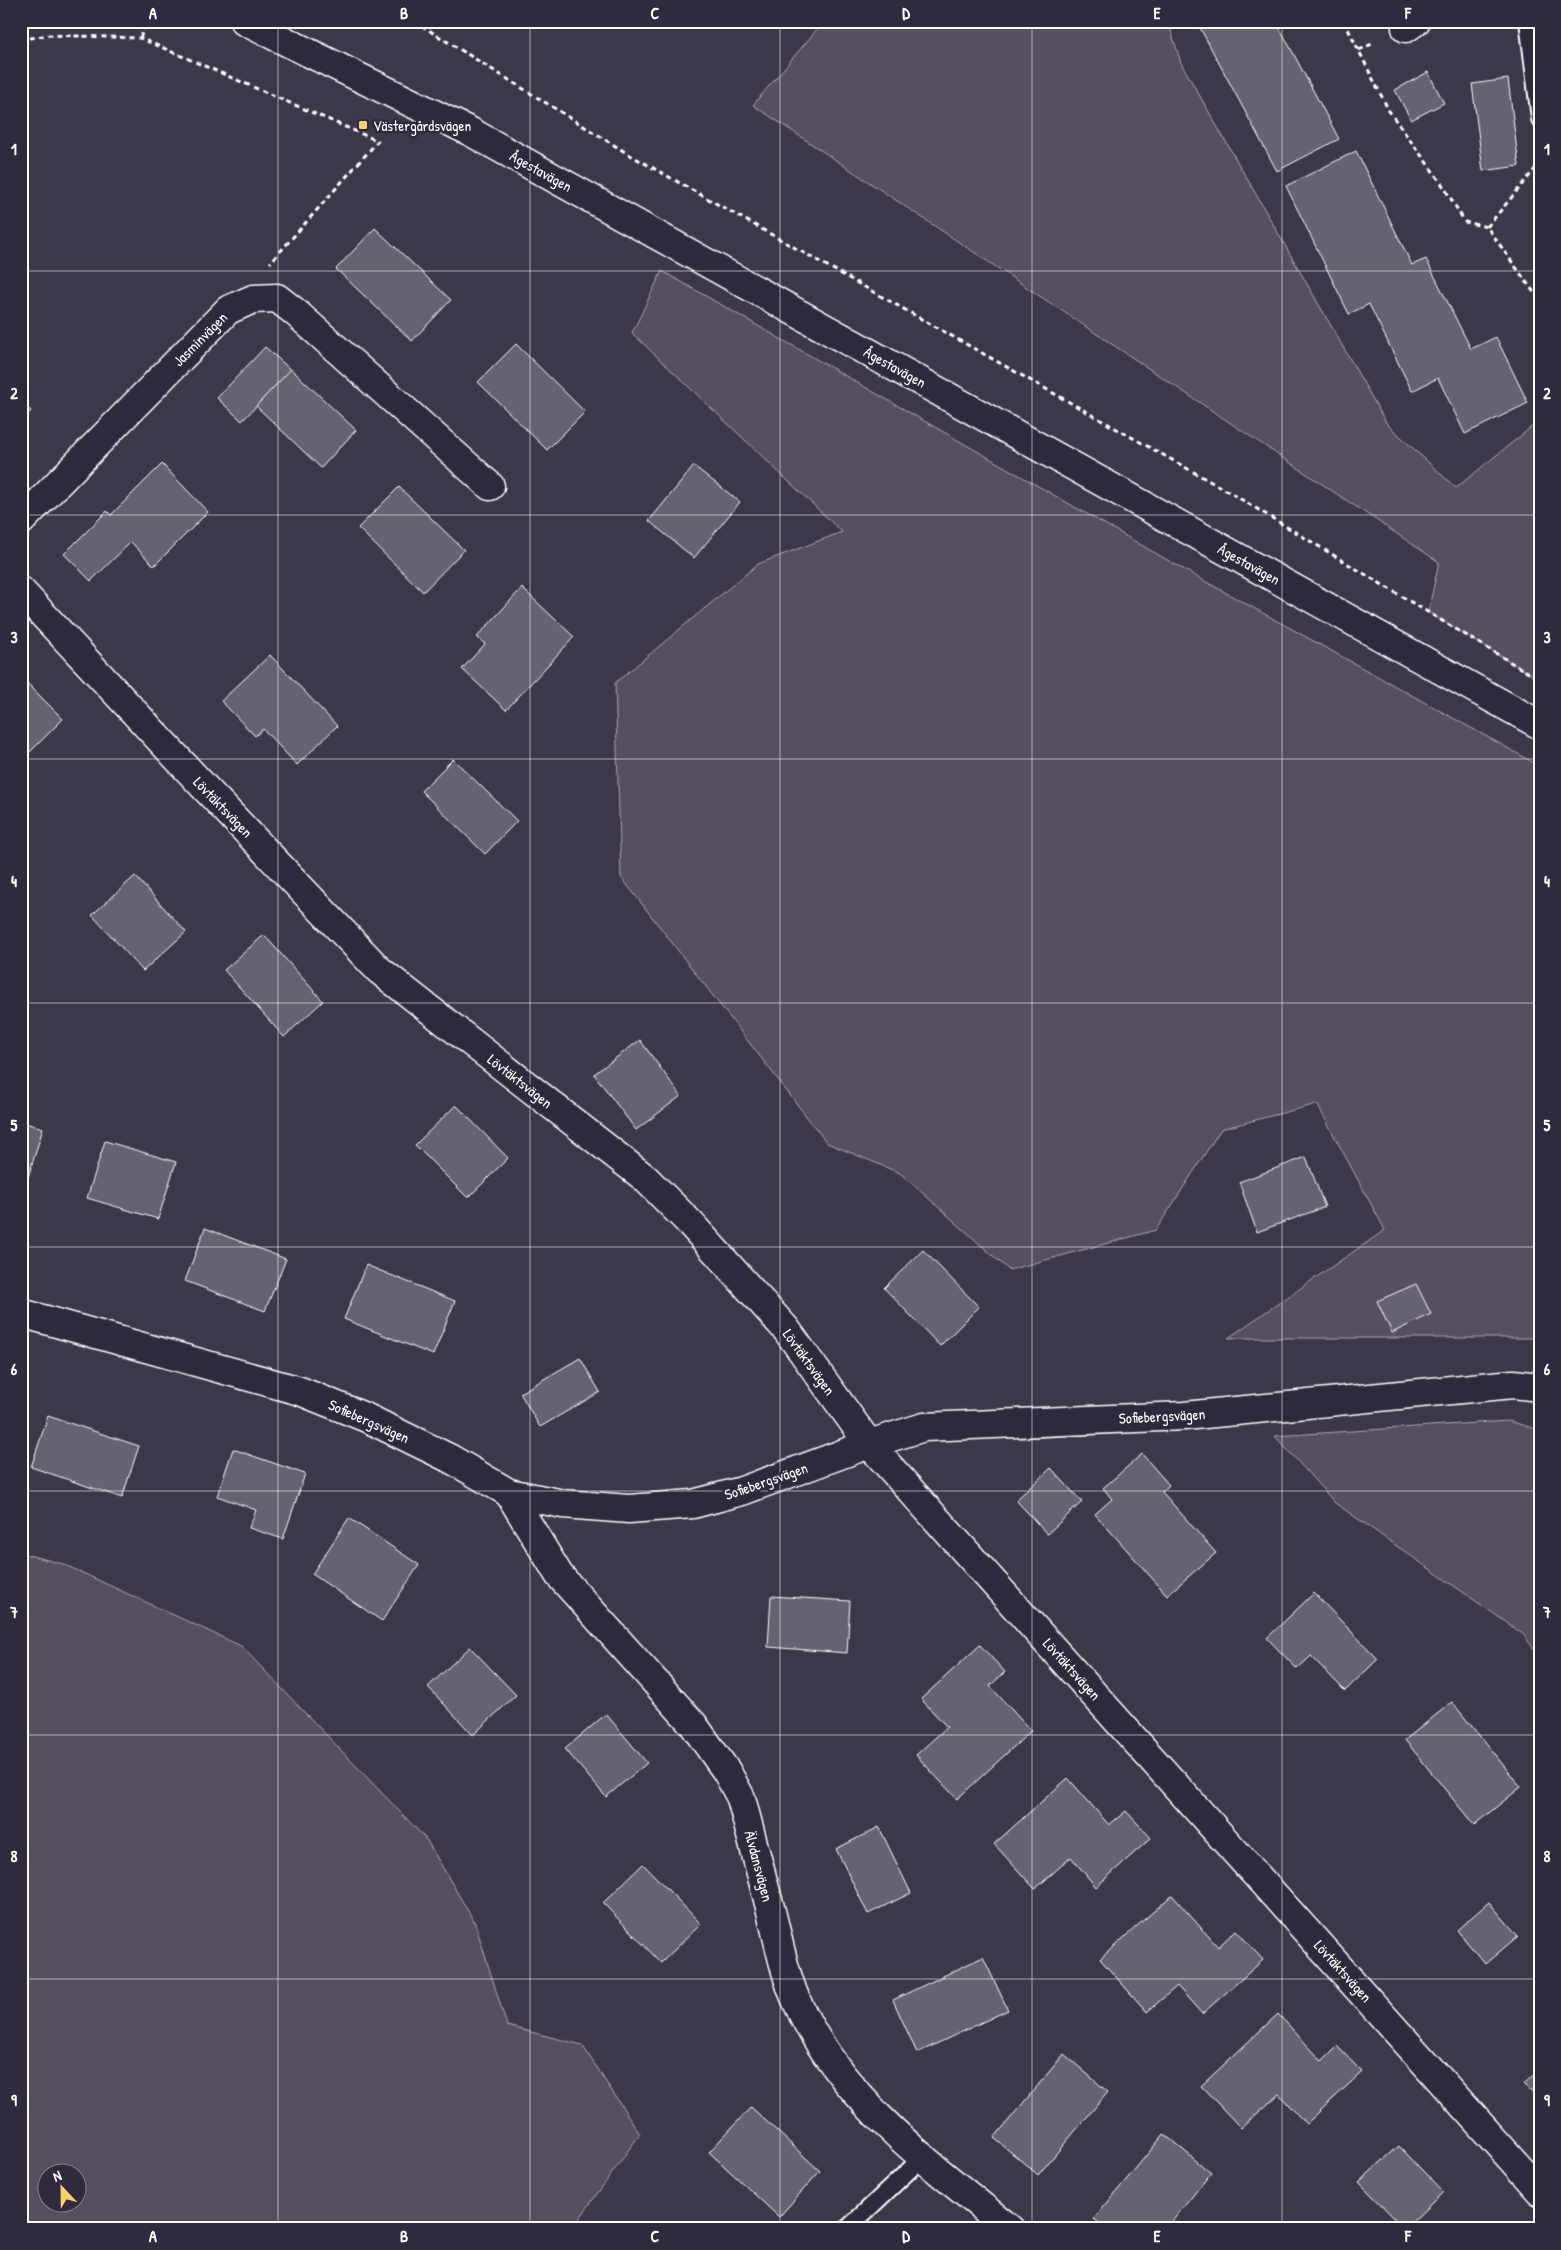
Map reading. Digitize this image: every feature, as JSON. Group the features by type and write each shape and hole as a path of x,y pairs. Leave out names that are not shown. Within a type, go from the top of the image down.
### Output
{"street":[{"name":"Ågestavägen","path":"244,21 480,136 1540,725"},
{"name":"Jasminvägen","path":"21,520 228,310 253,300 277,298 490,486"},
{"name":"Lövtäktsvägen","path":"21,591 200,783 379,970 644,1178 690,1223 786,1330 869,1444 1540,2191"},
{"name":"Sofiebergsvägen","path":"21,1313 300,1390 376,1422 451,1459 509,1493 563,1504 630,1509 693,1504 742,1491 869,1444 924,1426 1184,1416 1513,1384 1540,1387"},
{"name":"Älvdansvägen","path":"509,1493 559,1575 693,1724 727,1772 741,1798 786,1969 797,2002 822,2048 869,2108 922,2158 1010,2229"}],"lane":[{"path":"1528,21 1540,119"},
{"path":"848,2229 922,2158"}],"path":[{"path":"140,38 147,21"},
{"path":"414,21 630,155 1229,492 1540,680"},
{"path":"1344,21 1389,111 1442,184 1465,222 1487,227 1540,301"},
{"path":"21,40 47,35 140,38 378,141 272,260 253,300"},
{"path":"1487,227 1540,163"}],"shaded area":[{"path":"824,21 1168,21 1181,63 1387,424 1456,488 1540,420 1540,680 1428,612 1439,562 753,105"},
{"path":"662,271 1192,574 1540,766 1540,1338 1228,1338 1385,1230 1317,1104 1221,1129 1156,1230 1009,1270 900,1173 827,1143 621,877 615,683 758,564 842,532 632,333"},
{"path":"1508,1421 1540,1430 1540,1657 1523,1634 1335,1503 1275,1436"},
{"path":"21,1553 63,1564 241,1646 426,1839 475,1923 507,2026 582,2045 640,2134 572,2229 21,2229"}],"building":[{"path":"1203,21 1276,21 1339,139 1277,171 1198,24"},
{"path":"1428,72 1444,103 1411,120 1395,90"},
{"path":"1508,79 1519,166 1483,171 1472,84"},
{"path":"1356,151 1412,265 1426,259 1471,349 1496,337 1528,403 1465,434 1438,378 1412,391 1369,304 1349,314 1286,186"},
{"path":"375,228 451,300 412,341 336,269"},
{"path":"516,344 585,412 547,450 478,382"},
{"path":"265,347 291,370 242,421 217,398"},
{"path":"291,369 356,430 321,468 256,406"},
{"path":"21,401 31,411 21,421"},
{"path":"162,464 208,512 154,566 131,542 91,581 64,554 107,511 111,515"},
{"path":"694,466 740,502 694,558 649,521"},
{"path":"399,487 464,550 423,592 358,528"},
{"path":"522,588 574,637 506,710 462,669 485,644 477,637"},
{"path":"270,655 337,726 297,765 263,729 255,736 221,701"},
{"path":"22,678 63,719 28,754 21,747"},
{"path":"453,759 517,821 485,854 421,791"},
{"path":"135,876 186,932 143,971 92,915"},
{"path":"264,935 323,1001 284,1037 224,970"},
{"path":"640,1040 681,1096 636,1130 594,1074"},
{"path":"456,1105 508,1158 468,1198 415,1145"},
{"path":"21,1122 43,1128 27,1181 21,1179"},
{"path":"105,1141 176,1162 158,1219 87,1198"},
{"path":"1306,1157 1325,1207 1257,1232 1239,1182"},
{"path":"205,1228 286,1259 265,1311 185,1281"},
{"path":"923,1250 979,1307 940,1346 884,1288"},
{"path":"366,1265 455,1301 433,1355 344,1319"},
{"path":"1416,1284 1431,1314 1392,1333 1377,1301"},
{"path":"580,1358 600,1392 540,1427 520,1393"},
{"path":"48,1416 139,1446 122,1498 31,1467"},
{"path":"233,1449 305,1474 283,1539 249,1528 256,1510 217,1496"},
{"path":"1142,1454 1169,1485 1162,1492 1216,1553 1167,1595 1095,1514 1112,1499 1103,1488"},
{"path":"1051,1468 1082,1502 1047,1534 1016,1500"},
{"path":"349,1518 419,1565 382,1621 312,1574"},
{"path":"1314,1593 1378,1659 1345,1691 1311,1656 1297,1669 1267,1638"},
{"path":"771,1596 850,1601 847,1653 768,1647"},
{"path":"980,1645 1005,1672 990,1686 1031,1731 957,1799 916,1755 947,1727 921,1699"},
{"path":"470,1647 516,1695 473,1735 428,1687"},
{"path":"1452,1702 1521,1787 1474,1825 1405,1740"},
{"path":"606,1714 647,1763 606,1797 565,1749"},
{"path":"1068,1778 1109,1825 1126,1811 1151,1838 1096,1887 1071,1857 1035,1889 994,1844"},
{"path":"879,1827 911,1893 868,1914 836,1849"},
{"path":"643,1864 701,1924 661,1963 603,1903"},
{"path":"1172,1895 1218,1947 1236,1930 1263,1960 1202,2014 1177,1986 1147,2012 1100,1959"},
{"path":"1489,1902 1518,1936 1485,1964 1457,1930"},
{"path":"983,1957 1008,2010 917,2053 893,2000"},
{"path":"1278,2014 1322,2061 1337,2046 1362,2072 1306,2124 1279,2094 1241,2128 1201,2086"},
{"path":"1064,2054 1108,2092 1038,2175 994,2138"},
{"path":"1540,2070 1540,2100 1524,2085"},
{"path":"751,2107 820,2171 779,2217 709,2152"},
{"path":"1164,2134 1211,2173 1166,2229 1106,2229 1094,2219"},
{"path":"1399,2146 1443,2192 1405,2229 1359,2182"}],"place":[{"name":"Västergårdsvägen","path":"363,125"}]}
